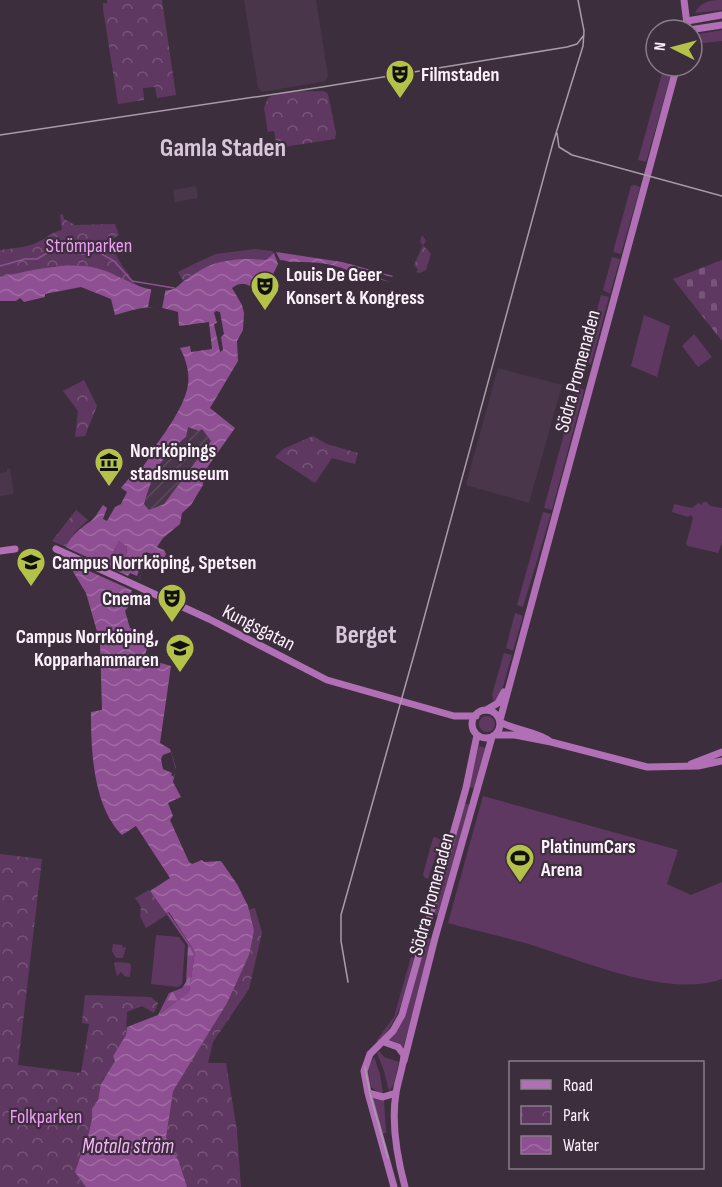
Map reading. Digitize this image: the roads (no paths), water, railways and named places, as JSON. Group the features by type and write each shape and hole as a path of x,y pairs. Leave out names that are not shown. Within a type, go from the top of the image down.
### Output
{"main road":[{"path":"684,0 687,18"},
{"path":"704,18 722,15"},
{"path":"704,28 722,25"},
{"name":"Södra Promenaden","path":"500,721 508,684 674,78"},
{"path":"0,551 15,549"},
{"name":"Kungsgatan","path":"56,549 209,620 327,680 454,716 472,725"},
{"name":"Södra Promenaden","path":"486,710 498,702 508,684"},
{"path":"551,742 544,736 500,721 494,713 486,710 476,716 472,725 477,735 484,738 515,735 647,767 698,766 722,761"},
{"name":"Kungsgatan","path":"454,716 476,716"},
{"path":"494,736 500,721"},
{"name":"Södra Promenaden","path":"384,1042 398,1023 405,1006 466,788 477,735"},
{"name":"Södra Promenaden","path":"404,1061 438,928 494,736"},
{"path":"689,766 722,752"},
{"path":"394,1187 363,1075 370,1054 384,1042 398,1047 403,1053 404,1061 394,1112 396,1139 405,1187"},
{"path":"368,1093 383,1097 396,1093"}],"water":[{"path":"77,241 89,243 97,252 83,255 65,251"},
{"path":"276,252 342,262 393,276 359,268 358,272 391,282 373,278 369,282 350,271 332,265 280,260"},
{"name":"Motala ström","path":"274,253 278,264 262,297 248,285 240,284 232,288 244,313 243,330 237,341 238,361 210,408 235,428 204,472 203,485 191,505 182,513 180,524 163,538 157,547 164,550 166,554 163,561 147,555 139,580 131,592 135,596 132,605 127,604 125,611 130,628 137,630 149,642 144,658 171,666 160,743 170,749 176,768 173,782 181,797 168,803 173,816 170,820 189,862 192,864 202,860 204,862 221,861 237,884 248,906 254,931 249,955 227,1003 173,1091 166,1137 179,1162 187,1187 86,1187 75,1172 81,1155 84,1154 92,1109 98,1100 101,1084 115,1061 113,1056 126,1035 127,1027 158,1015 189,992 195,952 169,912 166,913 150,891 170,878 136,826 122,835 112,823 99,794 93,760 91,712 102,710 100,642 86,593 69,565 63,565 63,557 67,544 80,529 93,519 103,505 107,508 103,519 107,521 115,507 121,504 127,492 121,488 141,466 176,416 186,394 188,379 187,365 180,348 190,346 191,352 212,349 209,322 179,326 178,312 153,307 115,315 111,299 81,287 45,294 45,297 24,302 20,298 16,301 0,301 0,277 48,268 84,266 105,271 149,289 169,290 202,269 217,263 238,259 266,260","holes":["220,312 224,334 221,337 223,350 220,352 214,324 217,323 214,313","188,427 199,431 202,429 211,441 164,504 149,510 144,504 159,466 169,452 186,437","119,541 127,547 125,563 113,564 113,552"]}],"waterway":[{"path":"0,266 25,259 37,259 49,252 66,251"},
{"path":"98,252 114,261 132,281 174,288"}],"tram line":[{"path":"348,982 341,941 341,915 553,143 583,46 584,31 578,0"},
{"path":"0,135 322,87 567,47 577,44 584,35"},
{"path":"557,133 559,147 572,155 722,196"},
{"path":"365,1067 388,1158"}],"place":[{"name":"Filmstaden","path":"400,100"},
{"name":"Louis De Geer Konsert & Kongress","path":"265,312"},
{"name":"Norrköpings stadsmuseum","path":"109,488"},
{"name":"Campus Norrköping, Spetsen","path":"31,588"},
{"name":"Cnema","path":"172,624"},
{"name":"Campus Norrköping, Kopparhammaren","path":"180,674"},
{"name":"PlatinumCars Arena","path":"520,884"}],"district":[{"name":"Gamla Staden","path":"223,147"},
{"name":"Berget","path":"366,634"}],"park label":[{"name":"Strömparken","path":"89,245"},
{"name":"Folkparken","path":"46,1116"}]}
